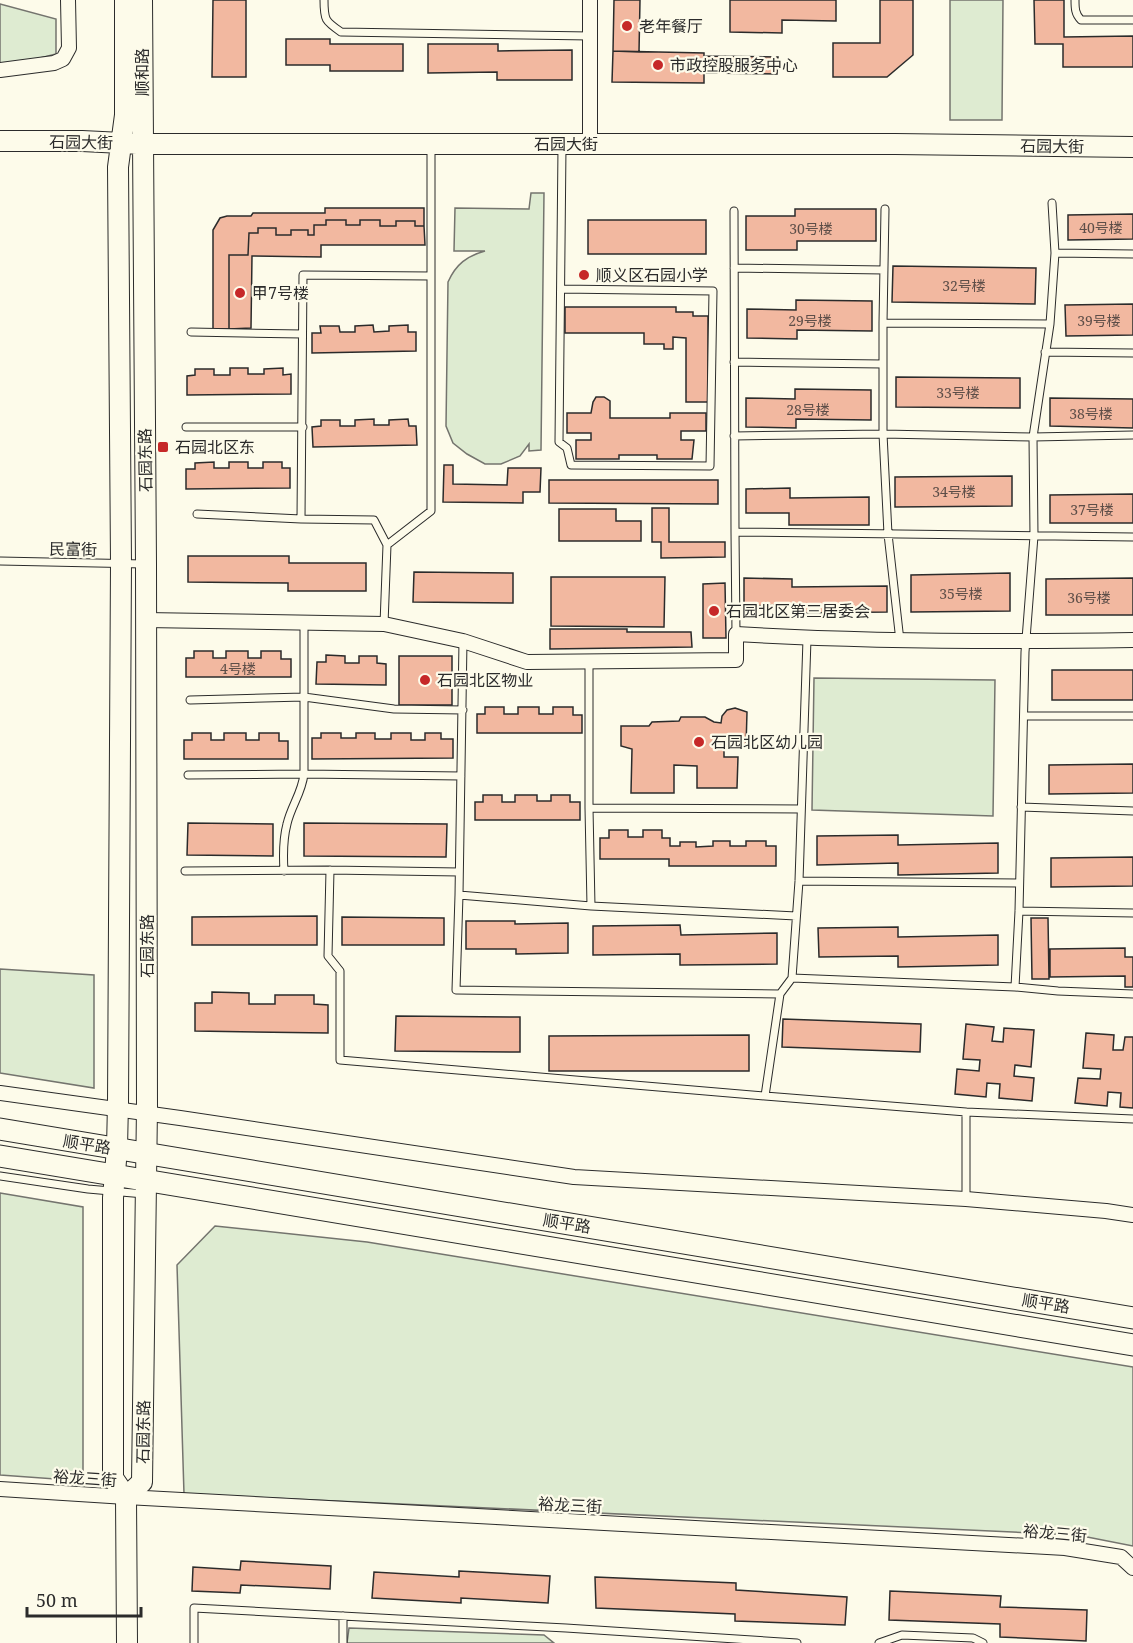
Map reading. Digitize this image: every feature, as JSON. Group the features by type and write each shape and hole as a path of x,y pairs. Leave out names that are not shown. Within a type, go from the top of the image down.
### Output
{"main road":[{"name":"顺和路","path":"120,143 124,115 125,0"},
{"name":"顺和路","path":"142,0 142,144"},
{"name":"石园大街","path":"0,141 142,144 431,143 1133,147"},
{"name":"石园东路","path":"120,143 118,167 121,563 118,1110 114,1183 112,1478 126,1497 142,1482 147,1187 146,564 142,144"},
{"name":"顺平路","path":"0,1129 1133,1318"},
{"name":"顺平路","path":"0,1156 114,1183 1133,1345"},
{"path":"126,1497 127,1643"}],"street":[{"path":"0,70 54,63 63,58 69,48 68,0"},
{"path":"590,0 590,144"},
{"path":"145,620 384,624 464,641 527,662 735,660 736,634 807,639 901,641 1133,640"},
{"path":"0,1093 574,1177 966,1199 1133,1215"},
{"name":"裕龙三街","path":"0,1489 1065,1548 1121,1557 1133,1568"}],"lane":[{"path":"324,0 327,22 341,32 590,36"},
{"path":"1075,0 1075,10 1082,20 1133,20"},
{"path":"387,545 431,511 431,143"},
{"path":"561,289 713,291 710,466 571,465 567,448 559,442 562,144"},
{"path":"1015,987 1026,641 1034,536 1033,436 1050,324 1055,253 1052,203"},
{"path":"885,209 883,434 888,534 901,641"},
{"path":"734,211 736,634"},
{"path":"1055,253 1133,254"},
{"path":"734,268 884,270"},
{"path":"301,519 303,275 431,276"},
{"path":"883,323 1050,324"},
{"path":"191,332 302,334"},
{"path":"1045,352 1133,353"},
{"path":"734,362 882,364"},
{"path":"186,427 303,427"},
{"path":"734,436 1133,435"},
{"path":"197,514 374,520 387,545 384,624"},
{"path":"735,532 1133,537"},
{"name":"民富街","path":"0,561 146,564"},
{"path":"284,871 283,850 287,822 303,786 304,774 304,622"},
{"path":"765,1096 780,994 792,978 799,880 807,639"},
{"path":"464,641 456,990 780,994"},
{"path":"589,661 591,906"},
{"path":"190,700 304,697 394,710 463,710"},
{"path":"1024,716 1133,716"},
{"path":"188,775 461,776"},
{"path":"1021,807 1133,811"},
{"path":"590,808 801,809"},
{"path":"185,872 330,870 459,872"},
{"path":"330,870 328,956 340,971 340,1060 966,1112 1133,1119"},
{"path":"799,880 1019,883"},
{"path":"459,896 591,906 796,916"},
{"path":"1019,911 1133,913"},
{"path":"792,978 1133,994"},
{"path":"966,1112 966,1199"},
{"path":"0,1176 114,1183"},
{"path":"194,1643 194,1608 797,1643"},
{"path":"343,1616 343,1643"},
{"path":"879,1643 902,1635 972,1638 983,1643"}],"green space":[{"path":"950,0 1003,0 1002,120 950,120"},
{"path":"0,4 56,19 56,54 0,68"},
{"path":"531,193 544,193 541,450 529,451 529,444 520,456 501,464 485,464 453,443 446,426 448,282 463,262 485,251 454,251 455,208 529,209"},
{"path":"814,678 995,680 993,816 812,810"},
{"path":"0,969 94,975 94,1088 0,1073"},
{"path":"0,1193 83,1207 83,1481 0,1475"},
{"path":"215,1226 367,1242 1133,1367 1133,1546 1077,1535 184,1494 177,1265"},
{"path":"349,1628 544,1635 554,1643 347,1643"}],"building":[{"path":"213,0 246,0 246,77 212,77"},
{"name":"老年餐厅","path":"614,0 640,0 639,52 613,51"},
{"path":"730,0 836,0 836,21 782,20 782,33 730,32"},
{"path":"880,0 913,0 913,55 887,77 833,77 833,43 880,43"},
{"path":"1034,0 1064,0 1064,37 1133,36 1133,67 1063,67 1063,44 1035,44"},
{"path":"286,39 330,39 330,44 403,44 403,71 330,71 330,65 286,65"},
{"path":"428,44 498,44 498,51 572,50 572,80 497,80 497,72 428,73"},
{"name":"市政控股服务中心","path":"613,51 704,53 704,83 612,82"},
{"path":"704,56 778,57 777,74 704,73"},
{"path":"325,208 424,208 424,226 415,226 415,221 396,221 396,226 380,226 380,220 360,220 360,225 346,225 346,220 326,220 326,225 314,225 314,235 308,235 308,230 291,230 291,235 276,235 276,228 258,228 258,233 249,233 248,255 229,255 229,329 213,329 213,230 220,218 251,216 253,213 325,213"},
{"path":"795,209 876,209 876,241 797,241 797,250 746,250 746,216 795,216"},
{"path":"1133,214 1133,239 1068,240 1068,215"},
{"name":"甲7号楼","path":"326,220 346,220 346,225 360,225 360,220 380,220 380,226 396,226 396,221 415,221 415,226 424,226 425,245 321,245 321,257 252,256 251,328 229,329 229,255 248,255 249,233 258,233 258,228 276,228 276,235 291,235 291,230 308,230 308,235 314,235 314,225 326,225"},
{"path":"588,220 706,220 706,254 588,254"},
{"path":"893,266 1036,268 1035,304 892,302"},
{"path":"796,300 872,301 872,331 797,330 797,339 747,338 747,309 796,310"},
{"path":"1133,304 1133,335 1066,336 1065,305"},
{"path":"565,307 676,307 676,312 693,312 693,316 708,316 708,402 686,402 686,338 673,337 673,349 664,349 664,344 644,344 644,333 565,333"},
{"path":"373,325 374,332 389,331 389,326 408,325 408,332 416,332 416,351 312,353 312,333 321,333 320,326 339,326 340,332 355,332 355,326"},
{"path":"230,368 248,368 248,374 264,374 264,369 283,368 283,375 291,374 291,394 187,395 187,376 195,375 195,369 214,369 214,375 230,375"},
{"path":"896,377 1020,378 1020,408 896,407"},
{"path":"795,389 871,390 871,420 796,419 796,428 746,427 746,398 795,399"},
{"path":"596,397 604,397 610,401 610,418 670,418 670,413 706,413 706,431 681,431 681,440 694,440 692,459 657,459 657,455 619,455 619,459 576,459 576,440 591,440 591,433 567,433 567,413 591,413"},
{"path":"1050,398 1133,399 1133,428 1050,426"},
{"path":"374,419 374,425 389,425 389,420 408,419 409,426 416,426 417,445 313,447 312,427 321,426 321,420 340,420 340,426 355,426 355,420"},
{"path":"214,462 214,468 229,468 229,462 248,462 248,468 263,468 263,462 282,462 282,468 290,468 290,488 186,489 186,469 195,469 195,463"},
{"path":"444,465 453,465 453,484 507,485 508,468 541,468 540,492 523,492 523,503 443,502"},
{"path":"1012,476 1012,506 895,507 895,477"},
{"path":"549,480 718,480 718,504 549,503"},
{"path":"790,488 790,498 869,497 869,525 789,525 789,513 746,513 746,489"},
{"path":"1133,494 1133,523 1050,523 1050,495"},
{"path":"652,508 669,508 669,542 725,542 725,557 661,558 661,542 652,542"},
{"path":"559,509 616,509 616,521 641,521 641,541 559,541"},
{"path":"188,556 289,556 289,563 366,563 366,591 288,591 288,583 188,582"},
{"path":"414,572 513,573 513,603 413,602"},
{"path":"1010,573 1010,611 911,612 911,575"},
{"path":"551,577 665,577 664,627 551,626"},
{"path":"744,578 792,579 792,587 887,586 887,612 792,613 792,605 744,606"},
{"path":"1133,578 1133,615 1046,615 1046,579"},
{"name":"石园北区第三居委会","path":"725,583 726,638 703,638 703,584"},
{"path":"550,629 691,632 692,647 550,649"},
{"path":"194,651 213,651 213,658 226,658 226,651 248,651 248,658 261,658 261,651 281,651 281,659 291,659 291,677 186,677 186,658 194,658"},
{"path":"326,655 345,656 345,663 359,663 359,656 377,656 377,663 386,664 386,685 316,684 317,662 326,662"},
{"name":"石园北区物业","path":"399,656 452,656 452,705 399,705"},
{"path":"1052,670 1133,670 1133,700 1052,700"},
{"path":"485,707 504,707 504,714 518,714 518,707 539,707 539,714 553,714 553,707 573,707 573,715 582,715 582,733 477,733 477,714 485,714"},
{"path":"735,708 747,712 746,747 724,746 724,757 738,757 737,788 697,788 697,766 674,765 674,793 631,793 632,749 621,746 621,726 649,726 652,722 679,721 681,717 705,717 721,723 722,716 727,710"},
{"path":"192,733 211,733 211,740 224,740 224,733 246,733 246,740 259,740 259,733 279,733 279,741 288,741 288,759 184,759 184,740 192,740"},
{"path":"321,733 341,733 341,738 356,738 356,733 375,733 375,739 391,739 391,733 411,733 411,740 425,740 425,733 441,733 441,739 453,739 453,758 312,759 312,738 321,738"},
{"path":"1133,764 1133,793 1049,794 1049,765"},
{"path":"483,795 502,795 502,802 515,802 515,795 537,795 537,801 551,801 551,795 570,795 570,802 580,802 580,820 475,820 475,802 483,802"},
{"path":"188,823 273,824 273,856 187,855"},
{"path":"304,823 447,824 446,857 304,856"},
{"path":"609,830 628,830 628,837 643,837 643,830 662,830 662,838 670,838 670,846 680,846 680,842 696,842 696,847 713,846 713,841 730,841 730,846 746,846 746,841 766,841 766,846 776,846 776,866 669,866 669,859 600,859 600,838 609,838"},
{"path":"898,835 898,845 998,843 998,873 898,875 898,863 817,865 817,836"},
{"path":"1133,857 1133,886 1051,887 1051,858"},
{"path":"317,916 317,945 192,945 192,917"},
{"path":"342,917 444,918 444,945 342,945"},
{"path":"1031,918 1048,918 1049,979 1032,979"},
{"path":"466,921 515,921 515,924 568,923 568,953 516,954 516,949 466,949"},
{"path":"680,925 681,935 777,933 777,964 680,965 680,954 593,955 593,926"},
{"path":"898,927 898,937 998,935 998,965 898,967 898,956 819,957 818,928"},
{"path":"1125,948 1125,957 1133,957 1133,987 1125,987 1125,976 1050,977 1050,949"},
{"path":"212,992 249,993 249,1004 275,1004 275,995 314,995 314,1004 328,1005 328,1033 195,1031 195,1003 212,1003"},
{"path":"396,1016 520,1017 520,1052 395,1051"},
{"path":"783,1019 921,1024 920,1052 782,1047"},
{"path":"966,1024 994,1027 992,1041 1003,1042 1004,1028 1034,1030 1031,1067 1015,1065 1014,1076 1034,1078 1032,1101 999,1098 1000,1084 987,1083 986,1097 955,1094 957,1069 979,1071 980,1060 963,1059"},
{"path":"1086,1033 1114,1035 1113,1050 1123,1050 1125,1037 1133,1037 1133,1108 1120,1107 1121,1093 1108,1092 1107,1106 1075,1103 1078,1078 1100,1079 1101,1069 1083,1068"},
{"path":"749,1035 749,1071 549,1071 549,1036"},
{"path":"241,1561 331,1566 330,1589 241,1585 240,1593 192,1591 193,1567 240,1570"},
{"path":"459,1571 550,1576 548,1603 461,1598 461,1603 372,1598 374,1572 459,1577"},
{"path":"595,1577 736,1583 736,1590 847,1597 845,1625 735,1621 735,1614 596,1608"},
{"path":"890,1591 1001,1596 1000,1607 1087,1610 1086,1641 1000,1637 1000,1624 889,1620"}],"place":[{"name":"老年餐厅","path":"627,26"},
{"name":"市政控股服务中心","path":"658,65"},
{"name":"顺义区石园小学","path":"584,275"},
{"name":"甲7号楼","path":"240,293"},
{"name":"石园北区东","path":"163,447"},
{"name":"石园北区第三居委会","path":"714,611"},
{"name":"石园北区物业","path":"425,680"},
{"name":"石园北区幼儿园","path":"699,742"}]}
